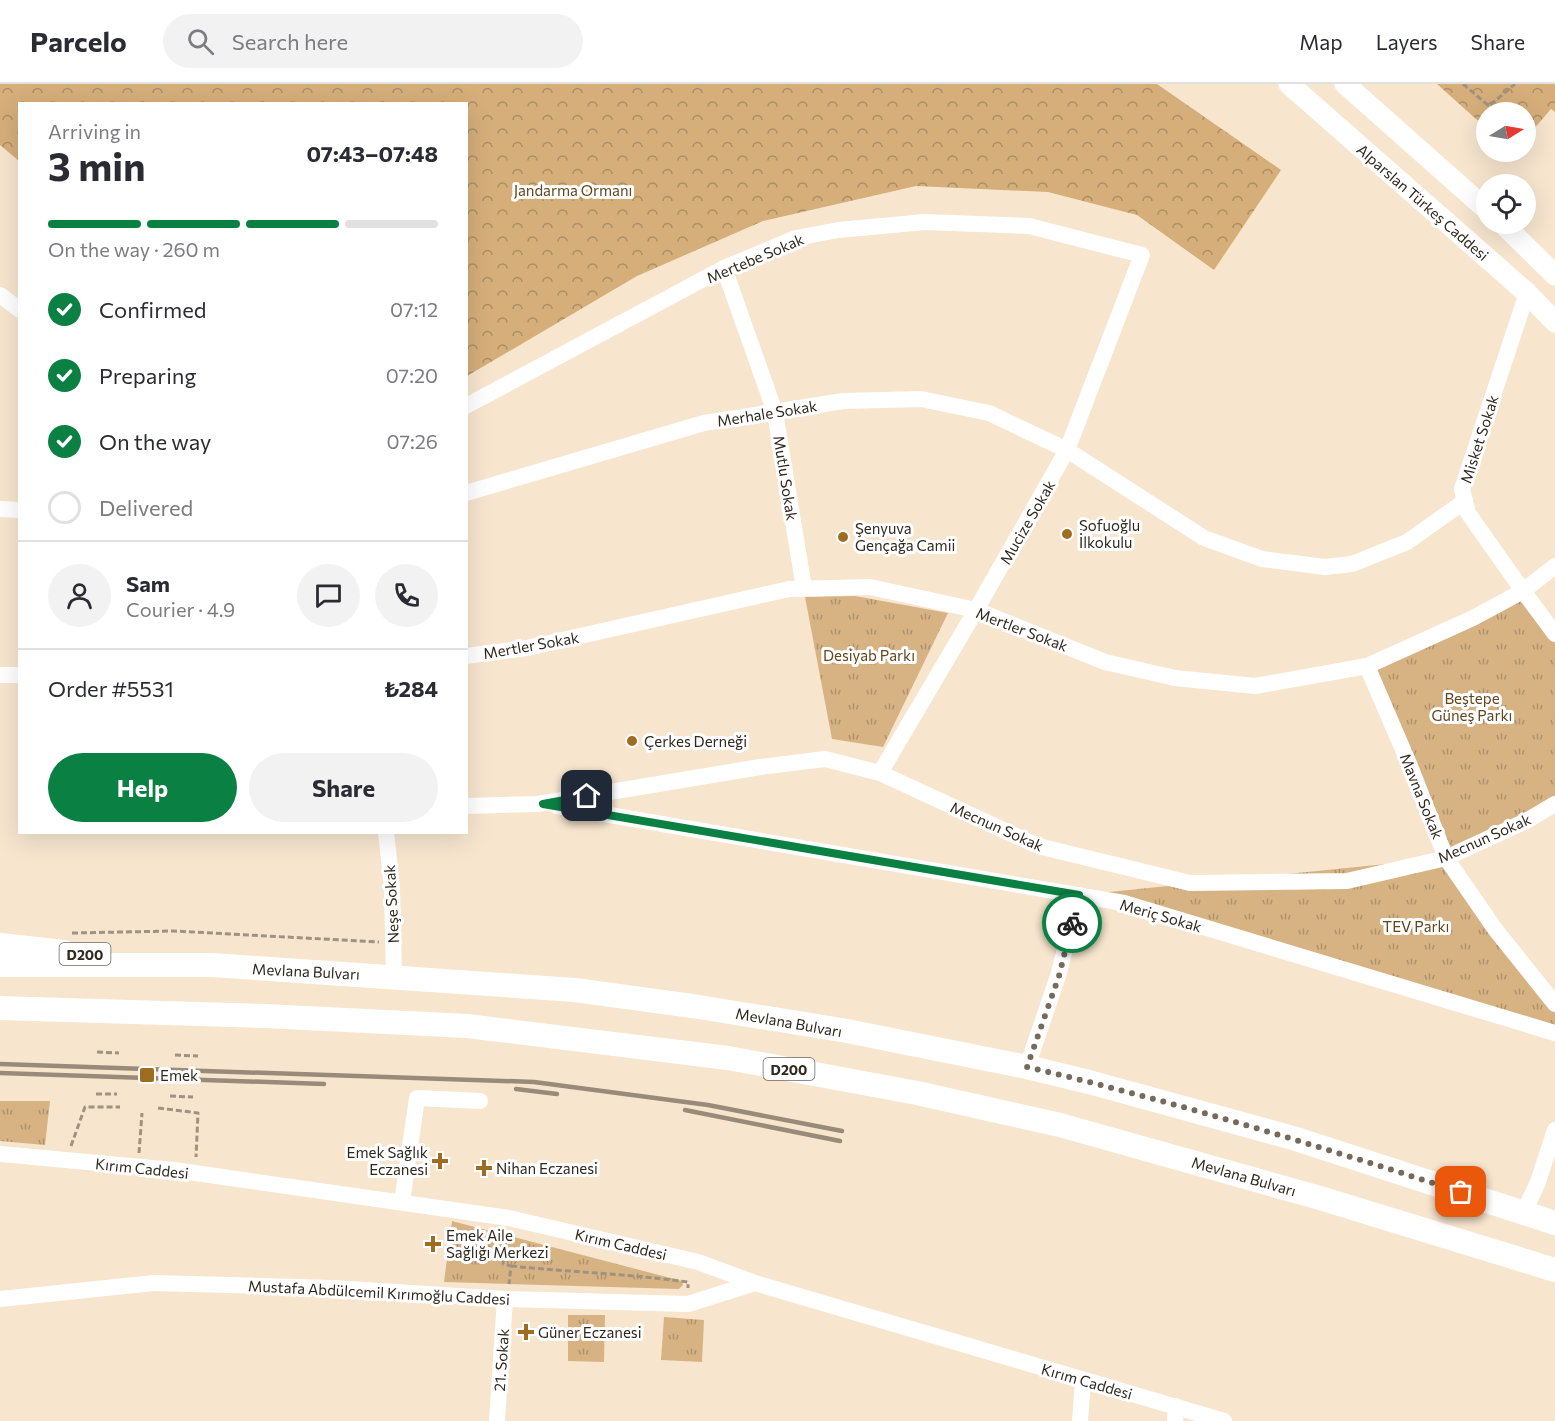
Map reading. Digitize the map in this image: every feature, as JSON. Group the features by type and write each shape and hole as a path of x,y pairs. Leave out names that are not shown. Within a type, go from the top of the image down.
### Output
{"highway":[{"name":"D200","path":"0,945 171,964"},
{"name":"Mevlana Bulvarı","path":"0,965 171,964 394,976 575,990 699,1006 847,1031 1027,1067 1133,1093 1293,1138 1555,1223"},
{"name":"Mevlana Bulvarı","path":"0,1008 174,1012 435,1024 728,1058 917,1093 1060,1125 1320,1198 1555,1270"}],"main road":[{"name":"Alparslan Türkeş Caddesi","path":"1289,84 1527,293 1555,322"},
{"path":"1345,84 1476,200"},
{"path":"1514,234 1554,271"}],"street":[{"name":"Mertebe Sokak","path":"468,405 724,268 796,238 837,230 925,222 1029,226 1142,255"},
{"name":"Mucize Sokak","path":"880,773 1067,450 1142,255"},
{"name":"Mutlu Sokak","path":"724,268 775,411 804,588"},
{"name":"Misket Sokak","path":"1527,293 1462,489 1468,513 1555,634"},
{"path":"0,295 18,308"},
{"name":"Merhale Sokak","path":"468,492 704,423 843,401 921,399 989,413 1067,450 1204,538 1262,559 1325,567 1352,564 1407,542 1465,501"},
{"path":"0,509 18,510"},
{"name":"Mertler Sokak","path":"468,656 527,648 789,589 870,587 976,610 1105,662 1175,678 1255,686 1367,666 1473,618 1523,591 1555,566"},
{"name":"Mavna Sokak","path":"1367,666 1446,858 1495,929 1555,1004"},
{"path":"0,675 18,675"},
{"name":"Mecnun Sokak","path":"468,806 543,804 760,766 825,759 880,773 1038,846 1190,883 1347,880 1446,858 1526,821 1555,804"},
{"name":"Meriç Sokak","path":"543,804 1124,903 1555,1033"},
{"name":"Neşe Sokak","path":"386,834 392,888 394,976"},
{"path":"1027,1067 1059,976 1079,895"},
{"path":"402,1202 417,1098 480,1101"},
{"path":"1524,1212 1550,1162 1555,1130"},
{"name":"Kırım Caddesi","path":"0,1154 195,1173 509,1218 698,1262 755,1283 1083,1380 1175,1413 1224,1421"},
{"name":"Mustafa Abdülcemil Kırımoğlu Caddesi","path":"0,1299 154,1283 333,1288 507,1299 688,1304 755,1283"},
{"name":"21. Sokak","path":"498,1421 507,1299"},
{"path":"1080,1421 1083,1380"}],"path":[{"path":"1462,84 1489,106 1515,84"},
{"path":"102,933 174,931 393,943"},
{"path":"98,1052 119,1053"},
{"path":"175,1055 198,1056"},
{"path":"96,1094 117,1094"},
{"path":"170,1096 193,1096"},
{"path":"65,1160 85,1107 120,1107"},
{"path":"158,1108 198,1113 195,1173"},
{"path":"137,1167 142,1113"},
{"path":"509,1218 503,1264 688,1282 688,1304"},
{"path":"507,1299 511,1266"}],"green space":[{"name":"Jandarma Ormanı","path":"0,84 1157,84 1281,170 1214,270 1137,215 1048,192 916,186 763,221 637,276 468,375 468,102 18,102 18,160 0,145"},
{"path":"1437,84 1555,84 1555,112 1551,109 1536,126 1536,102 1476,102 1476,119"},
{"path":"1523,591 1555,634 1555,798 1446,858 1555,1002 1555,1033 1079,895 1445,858 1367,666"},
{"name":"Desiyab Parkı","path":"855,596 948,613 883,747 832,739 805,597"},
{"path":"0,1101 50,1101 45,1145 0,1141"},
{"path":"452,1221 682,1281 683,1285 679,1289 444,1282"},
{"path":"568,1315 605,1315 604,1362 568,1361"},
{"path":"664,1317 704,1320 702,1362 661,1360"}],"railway":[{"path":"0,1064 534,1082 708,1105 842,1131"},
{"path":"0,1073 324,1084"},
{"path":"516,1089 557,1094"},
{"path":"685,1110 840,1141"}],"way so far":[{"path":"1072,923 1059,976 1027,1067 1133,1093 1270,1131 1461,1192"}],"place":[{"name":"Sofuoğlu İlkokulu","path":"1067,534"},
{"name":"Şenyuva Gençağa Camii","path":"843,537"},
{"name":"Çerkes Derneği","path":"632,741"},
{"name":"Emek","path":"147,1075"},
{"name":"Emek Sağlık Eczanesi","path":"440,1161"},
{"name":"Nihan Eczanesi","path":"484,1168"},
{"name":"Emek Aile Sağlığı Merkezi","path":"433,1244"},
{"name":"Güner Eczanesi","path":"526,1332"}],"route":[{"path":"587,796 543,804 1079,895 1072,923"}],"park label":[{"name":"Beştepe Güneş Parkı","path":"1472,706"},
{"name":"TEV Parkı","path":"1416,926"}]}
